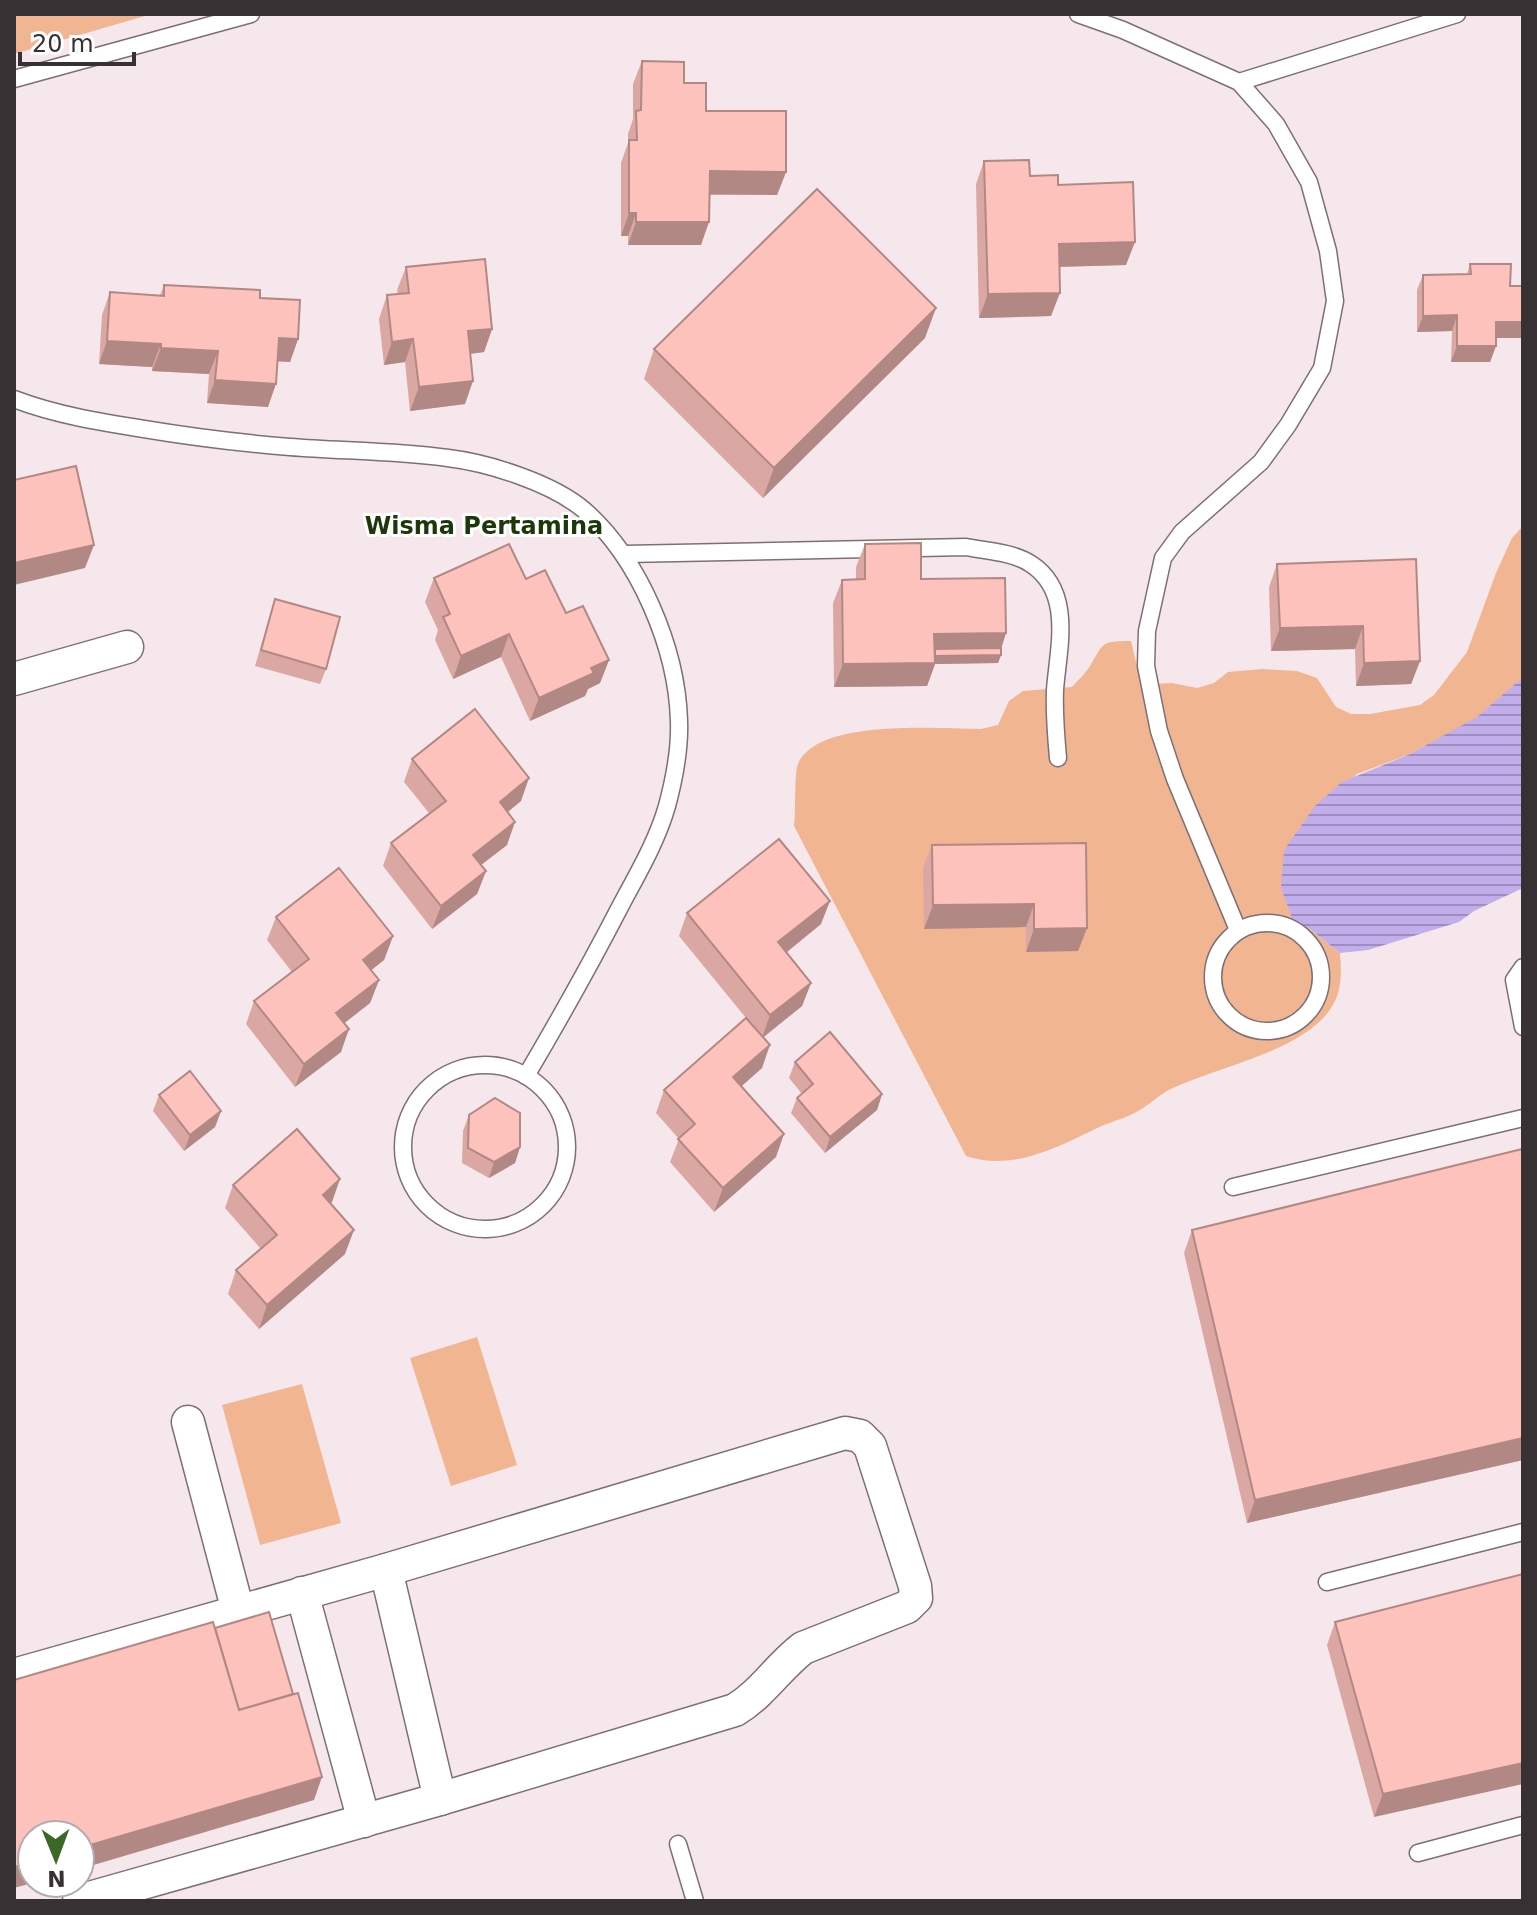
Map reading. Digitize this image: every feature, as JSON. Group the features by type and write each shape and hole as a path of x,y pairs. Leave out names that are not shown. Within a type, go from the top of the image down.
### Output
{"street":[{"path":"14,679 127,647"},
{"path":"188,1422 238,1611"},
{"path":"14,1675 386,1570 845,1433 860,1436 870,1446 916,1591 913,1602 907,1607 803,1648 757,1694 735,1710 440,1799 79,1901"},
{"path":"386,1570 440,1799"},
{"path":"302,1593 364,1821"}],"lane":[{"path":"14,79 251,14"},
{"path":"1078,14 1123,30 1239,82 1276,124 1309,182 1328,251 1335,301 1322,368 1288,425 1261,462 1182,532 1163,558 1147,631 1146,666 1159,731 1175,779 1238,930"},
{"path":"1239,82 1457,14"},
{"path":"14,399 40,409 114,425 181,435 286,447 449,458 486,466 525,479 582,508 625,554 645,591 676,687 679,723 675,764 666,807 648,854 580,985 526,1076"},
{"path":"625,554 966,547 1031,564 1050,584 1062,620 1055,691 1058,758"},
{"path":"1255,924 1280,924 1303,935 1311,945 1321,967 1320,993 1307,1014 1297,1022 1274,1031 1248,1028 1237,1022 1220,1004 1215,993 1214,967 1223,944 1238,930 1255,924"},
{"path":"1523,967 1514,980 1523,1027"},
{"path":"494,1065 526,1076 541,1086 552,1099 566,1131 566,1165 551,1196 526,1219 510,1225 476,1229 443,1218 418,1195 404,1164 404,1130 418,1098 444,1076 459,1069 494,1065"},
{"path":"1233,1187 1523,1118"},
{"path":"1327,1582 1523,1532"},
{"path":"1418,1853 1523,1825"},
{"path":"678,1844 695,1901"}],"shaded area":[{"path":"14,14 152,14 14,54"},
{"path":"1523,526 1523,677 1477,718 1410,754 1357,774 1284,850 1294,923 1310,929 1340,953 1340,986 1335,1002 1325,1016 1294,1040 1173,1088 1134,1113 1054,1148 1010,1160 993,1161 966,1156 794,826 798,764 810,749 829,739 881,729 981,729 998,725 1009,701 1023,691 1072,687 1104,645 1121,641 1131,641 1139,675 1153,684 1172,683 1197,688 1214,683 1228,672 1262,669 1297,671 1317,678 1336,707 1351,714 1370,714 1420,705 1434,695 1467,652 1496,573 1512,538"},
{"path":"1523,677 1523,888 1474,911 1459,922 1368,950 1340,953 1310,929 1294,923 1281,888 1284,850 1315,806 1342,782 1410,754 1477,717"},
{"path":"477,1337 517,1465 451,1486 410,1358"},
{"path":"302,1384 341,1523 260,1545 222,1405"}],"building":[{"path":"642,61 684,62 684,83 706,83 706,111 786,111 786,172 710,171 709,222 636,222 636,213 629,213 629,140 637,140 636,111 641,110"},
{"path":"1029,160 1030,176 1058,175 1058,185 1133,182 1135,242 1059,244 1060,293 988,294 984,161"},
{"path":"817,189 936,308 774,468 654,349"},
{"path":"485,259 492,329 468,331 473,381 419,387 413,339 392,342 387,295 409,293 406,267"},
{"path":"1470,264 1511,264 1510,286 1523,286 1523,322 1496,322 1496,346 1457,346 1457,315 1423,316 1423,275 1471,274"},
{"path":"164,285 260,290 260,298 300,300 298,339 279,338 276,384 215,380 218,351 107,341 110,292 164,296"},
{"path":"76,466 94,545 14,563 14,480"},
{"path":"921,543 921,579 1005,578 1006,633 934,634 935,663 843,664 842,580 865,579 865,544"},
{"path":"509,544 526,579 545,570 566,613 583,606 609,660 591,668 594,673 539,698 509,634 461,656 443,617 450,614 434,578"},
{"path":"1416,559 1420,661 1364,663 1363,626 1280,628 1277,564"},
{"path":"275,599 340,617 326,669 261,650"},
{"path":"1001,648 1001,655 935,656 935,649"},
{"path":"475,709 529,778 500,802 515,822 473,855 486,871 441,906 391,843 446,801 412,759"},
{"path":"779,839 830,901 778,942 811,983 770,1015 687,913"},
{"path":"1086,843 1087,928 1034,929 1034,904 933,905 932,845"},
{"path":"339,868 393,936 363,960 379,980 336,1013 349,1029 304,1064 254,1001 309,959 276,917"},
{"path":"746,1018 770,1045 733,1077 784,1134 723,1188 678,1139 695,1124 664,1090"},
{"path":"830,1032 882,1094 830,1137 797,1098 813,1084 795,1062"},
{"path":"190,1071 221,1111 190,1135 159,1095"},
{"path":"495,1098 520,1113 520,1147 494,1162 468,1148 469,1115"},
{"path":"297,1129 340,1179 323,1195 354,1230 267,1305 236,1270 277,1235 233,1185"},
{"path":"1522,1149 1523,1438 1255,1500 1192,1230"},
{"path":"1523,1574 1523,1763 1383,1794 1335,1622"},
{"path":"269,1612 293,1694 239,1710 215,1628"},
{"path":"213,1622 239,1710 298,1693 322,1777 96,1843 96,1819 16,1819 14,1867 14,1680"}],"district":[{"name":"Wisma Pertamina","path":"484,526"}]}
